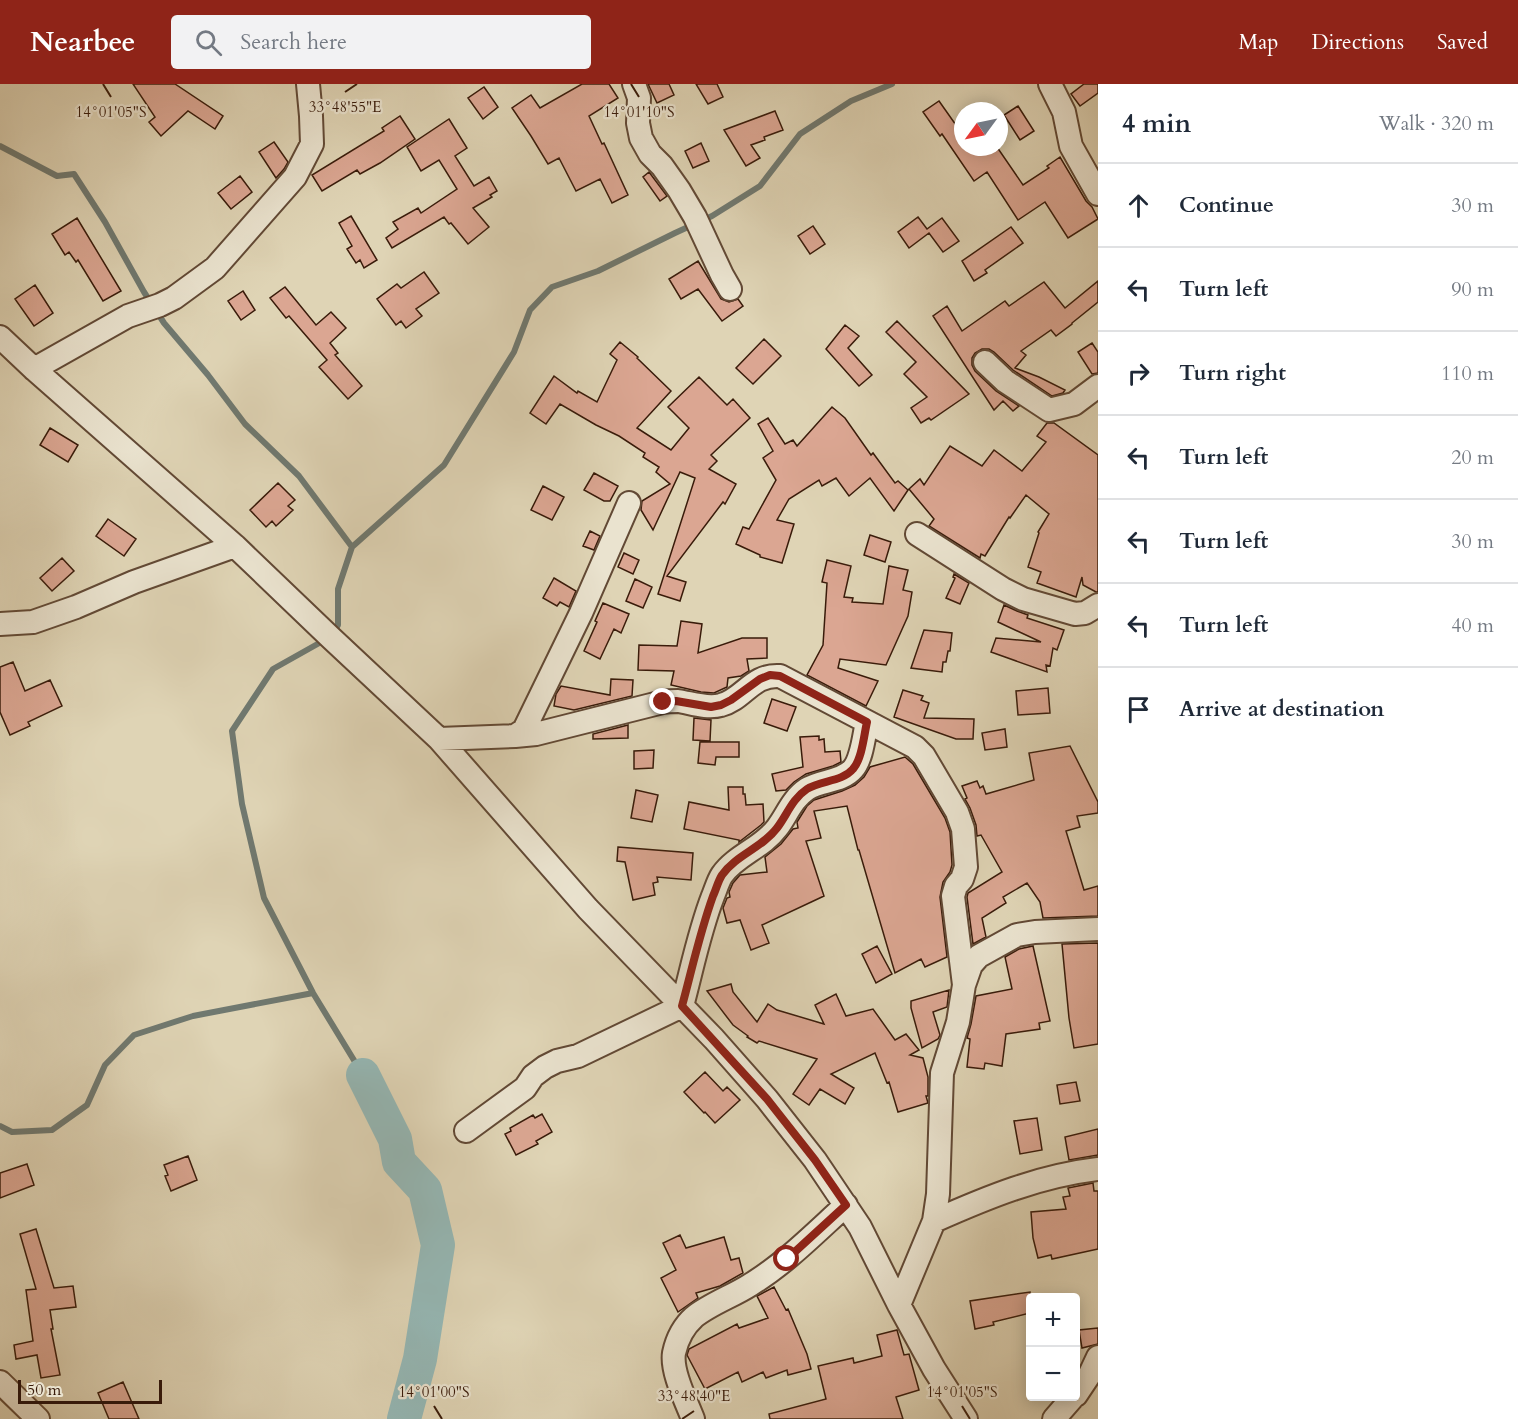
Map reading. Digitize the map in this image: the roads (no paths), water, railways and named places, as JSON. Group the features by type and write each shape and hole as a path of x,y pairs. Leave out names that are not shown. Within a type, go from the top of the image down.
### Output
{"street":[{"path":"34,369 128,316 174,298 215,268 295,177 312,144 308,84"},
{"path":"634,84 639,98 638,123 641,138 650,154 680,190 730,289"},
{"path":"1050,84 1064,112 1071,146 1098,194"},
{"path":"0,337 235,546 439,739 588,909 682,1006 767,1099 815,1160 860,1227 934,1369 966,1419"},
{"path":"985,362 1005,381 1049,410 1074,404 1098,386"},
{"path":"515,736 524,730 581,613 629,503"},
{"path":"917,534 1003,589 1023,599 1075,614 1085,613 1098,605"},
{"path":"0,624 33,622 76,607 134,582 235,546"},
{"path":"439,739 536,734 663,702 676,701 711,707 731,700 760,679 770,675 780,676 915,747 924,756 957,812 963,829 966,867 953,896 964,985"},
{"path":"466,1131 525,1088 533,1076 545,1066 578,1056 682,1006 707,913 720,877 732,864 762,843 777,829 794,801 808,789 852,771 857,763 867,722"},
{"path":"899,1305 934,1221 938,1194 942,1073 958,1022 964,985 971,965 979,956 1017,935 1098,929"},
{"path":"934,1221 1008,1190 1072,1172 1098,1169"},
{"path":"693,1419 674,1364 674,1353 686,1325 695,1316 751,1284 787,1259 846,1205"},
{"path":"1080,1389 1098,1357"},
{"path":"0,1382 38,1419"},
{"path":"1054,1419 1070,1401"}],"waterway":[{"path":"363,1075 313,993 264,898 242,804 232,731 273,669 330,637 338,625 338,589 352,547 444,465 514,352 530,310 552,287 598,271 712,216 760,186 800,134 851,101 892,84"},
{"path":"0,146 57,176 74,174 164,323 245,424 299,476 352,547"},
{"path":"0,1126 12,1132 52,1130 87,1105 105,1065 134,1035 193,1016 313,993"},
{"path":"363,1075 395,1139 399,1162 425,1190 438,1245 420,1359 404,1419"}]}
